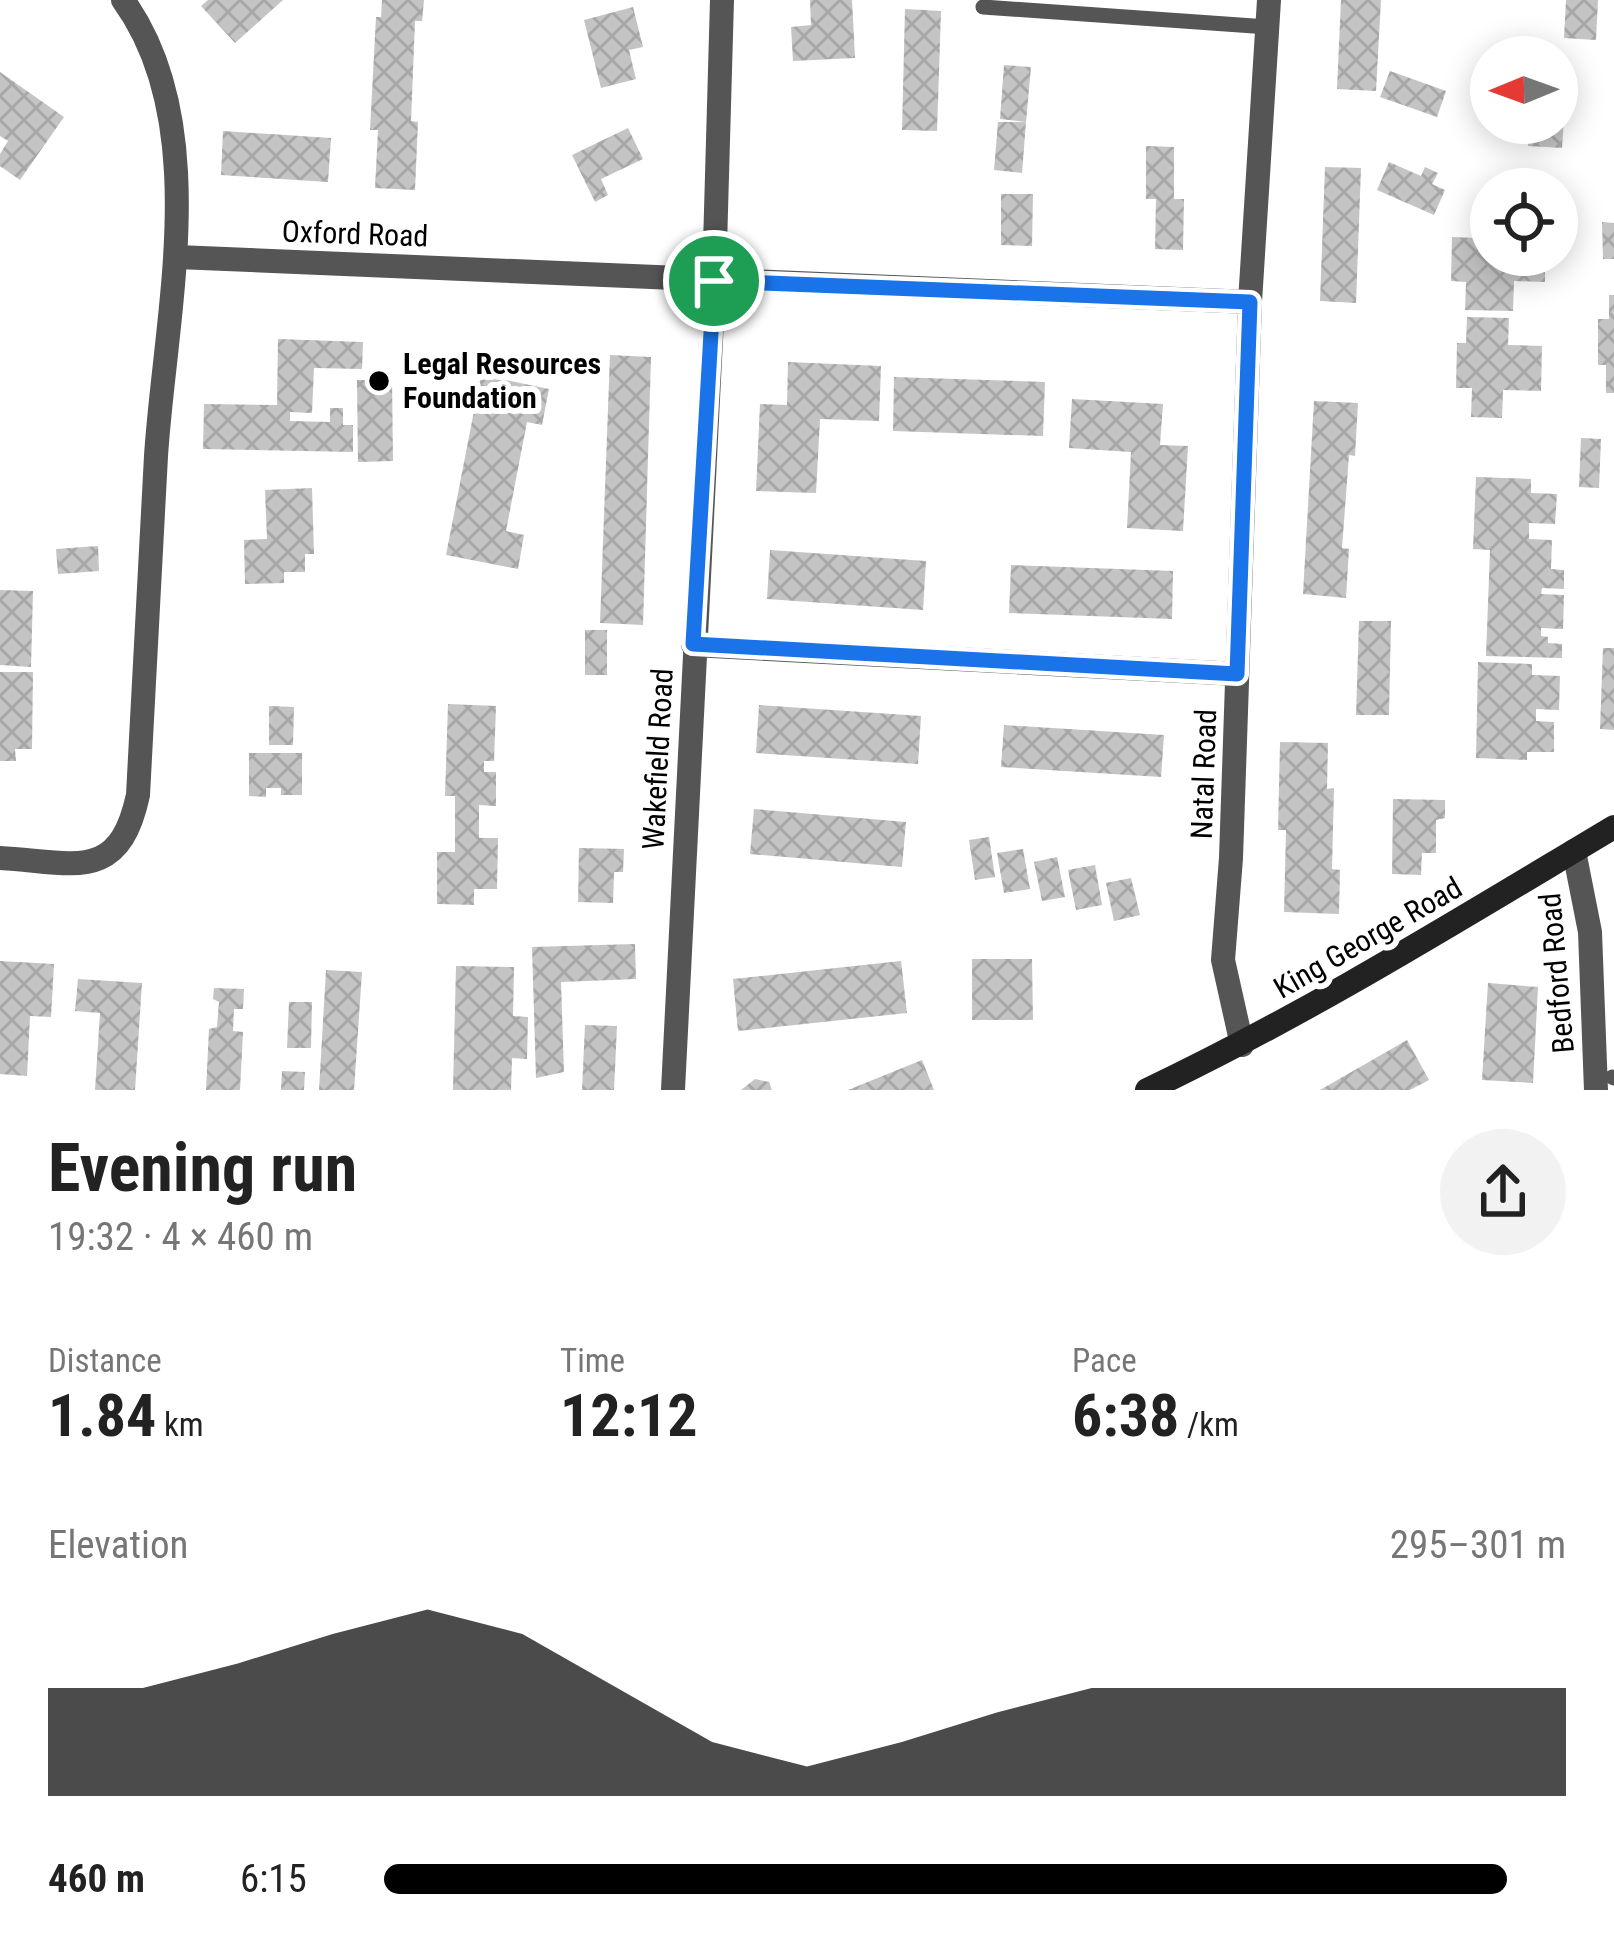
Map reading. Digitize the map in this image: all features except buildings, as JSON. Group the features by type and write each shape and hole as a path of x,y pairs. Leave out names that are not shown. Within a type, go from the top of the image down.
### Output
{"main road":[{"name":"King George Road","path":"1147,1090 1242,1045 1397,958 1614,827"}],"street":[{"path":"0,859 89,862 111,855 123,843 138,795 160,389 177,256 173,147 166,100 141,24 124,0"},
{"name":"Wakefield Road","path":"673,1090 714,281 722,0"},
{"name":"Natal Road","path":"1242,1045 1223,960 1231,858 1250,302 1269,0"},
{"name":"Oxford Road","path":"177,256 1250,302"},
{"path":"693,644 1237,674"},
{"name":"Bedford Road","path":"1574,851 1590,932 1607,1082"}],"lane":[{"path":"983,7 1268,27"}],"place":[{"name":"Legal Resources Foundation","path":"379,381"}],"route":[{"path":"714,281 1250,302 1237,674 693,644 714,281"}]}
